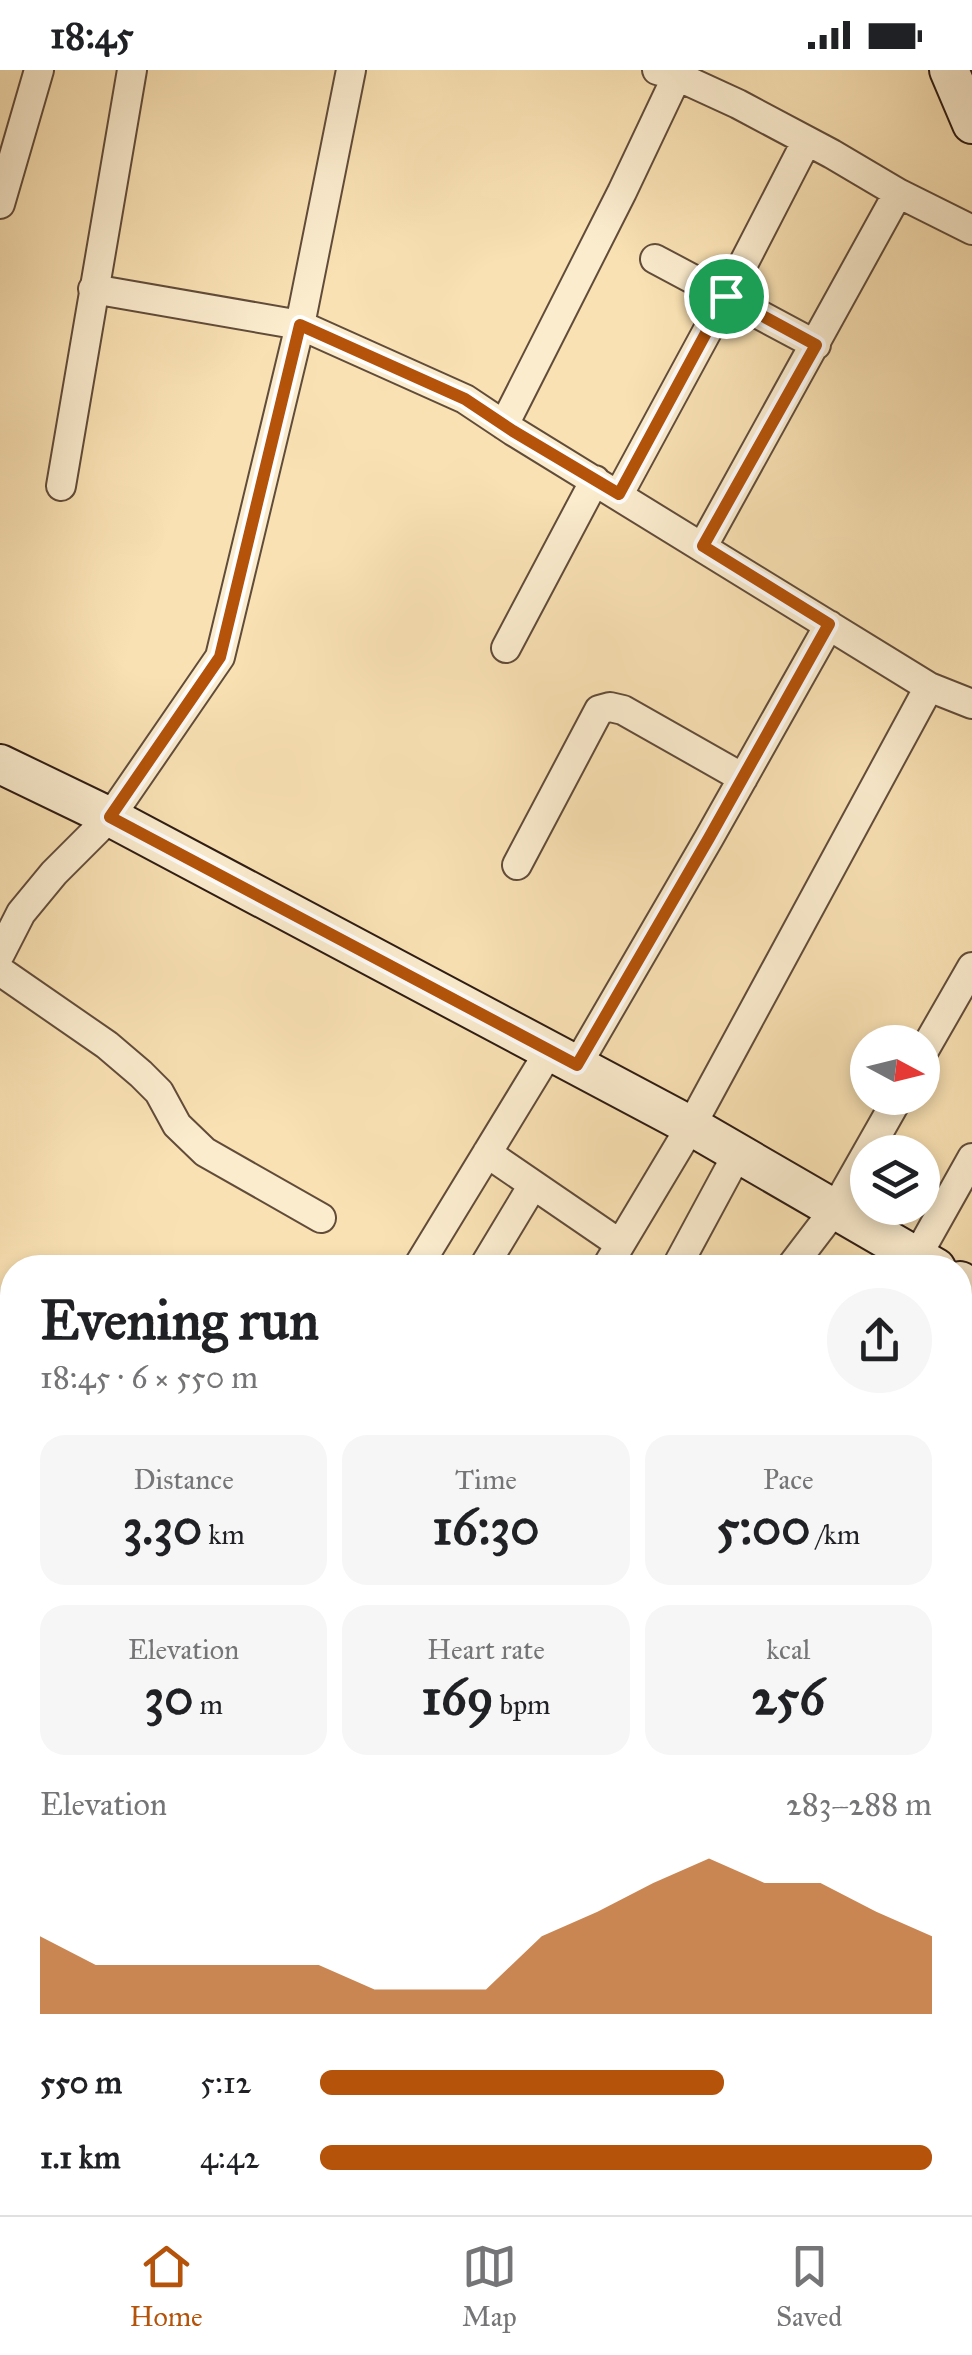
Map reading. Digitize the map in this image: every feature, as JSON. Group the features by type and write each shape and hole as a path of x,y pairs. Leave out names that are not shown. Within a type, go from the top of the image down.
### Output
{"street":[{"path":"0,204 39,70"},
{"path":"61,486 132,70"},
{"path":"0,954 21,914 54,873 110,817 220,657 300,325 351,70"},
{"path":"949,70 972,124"},
{"path":"504,425 622,192 667,73 738,104 972,230"},
{"path":"506,648 726,296 806,142"},
{"path":"703,546 898,193"},
{"path":"655,259 816,345"},
{"path":"93,289 300,325 465,399 929,686 972,704"},
{"path":"424,1255 486,1153 563,1058 743,778 829,624"},
{"path":"614,1255 691,1126 929,686"},
{"path":"516,865 599,710 622,710 743,778"},
{"path":"0,764 110,817 691,1126 915,1255"},
{"path":"939,1025 972,967"},
{"path":"0,971 107,1045 140,1074 159,1092 177,1125 204,1152 321,1218"},
{"path":"800,1255 835,1209 888,1115"},
{"path":"486,1153 533,1185 612,1255"},
{"path":"683,1255 738,1153"},
{"path":"930,1255 972,1158"},
{"path":"491,1255 533,1185"}],"route":[{"path":"726,296 816,345 703,546 829,624 577,1065 110,817 220,657 300,325 465,399 619,494 726,296"}]}
